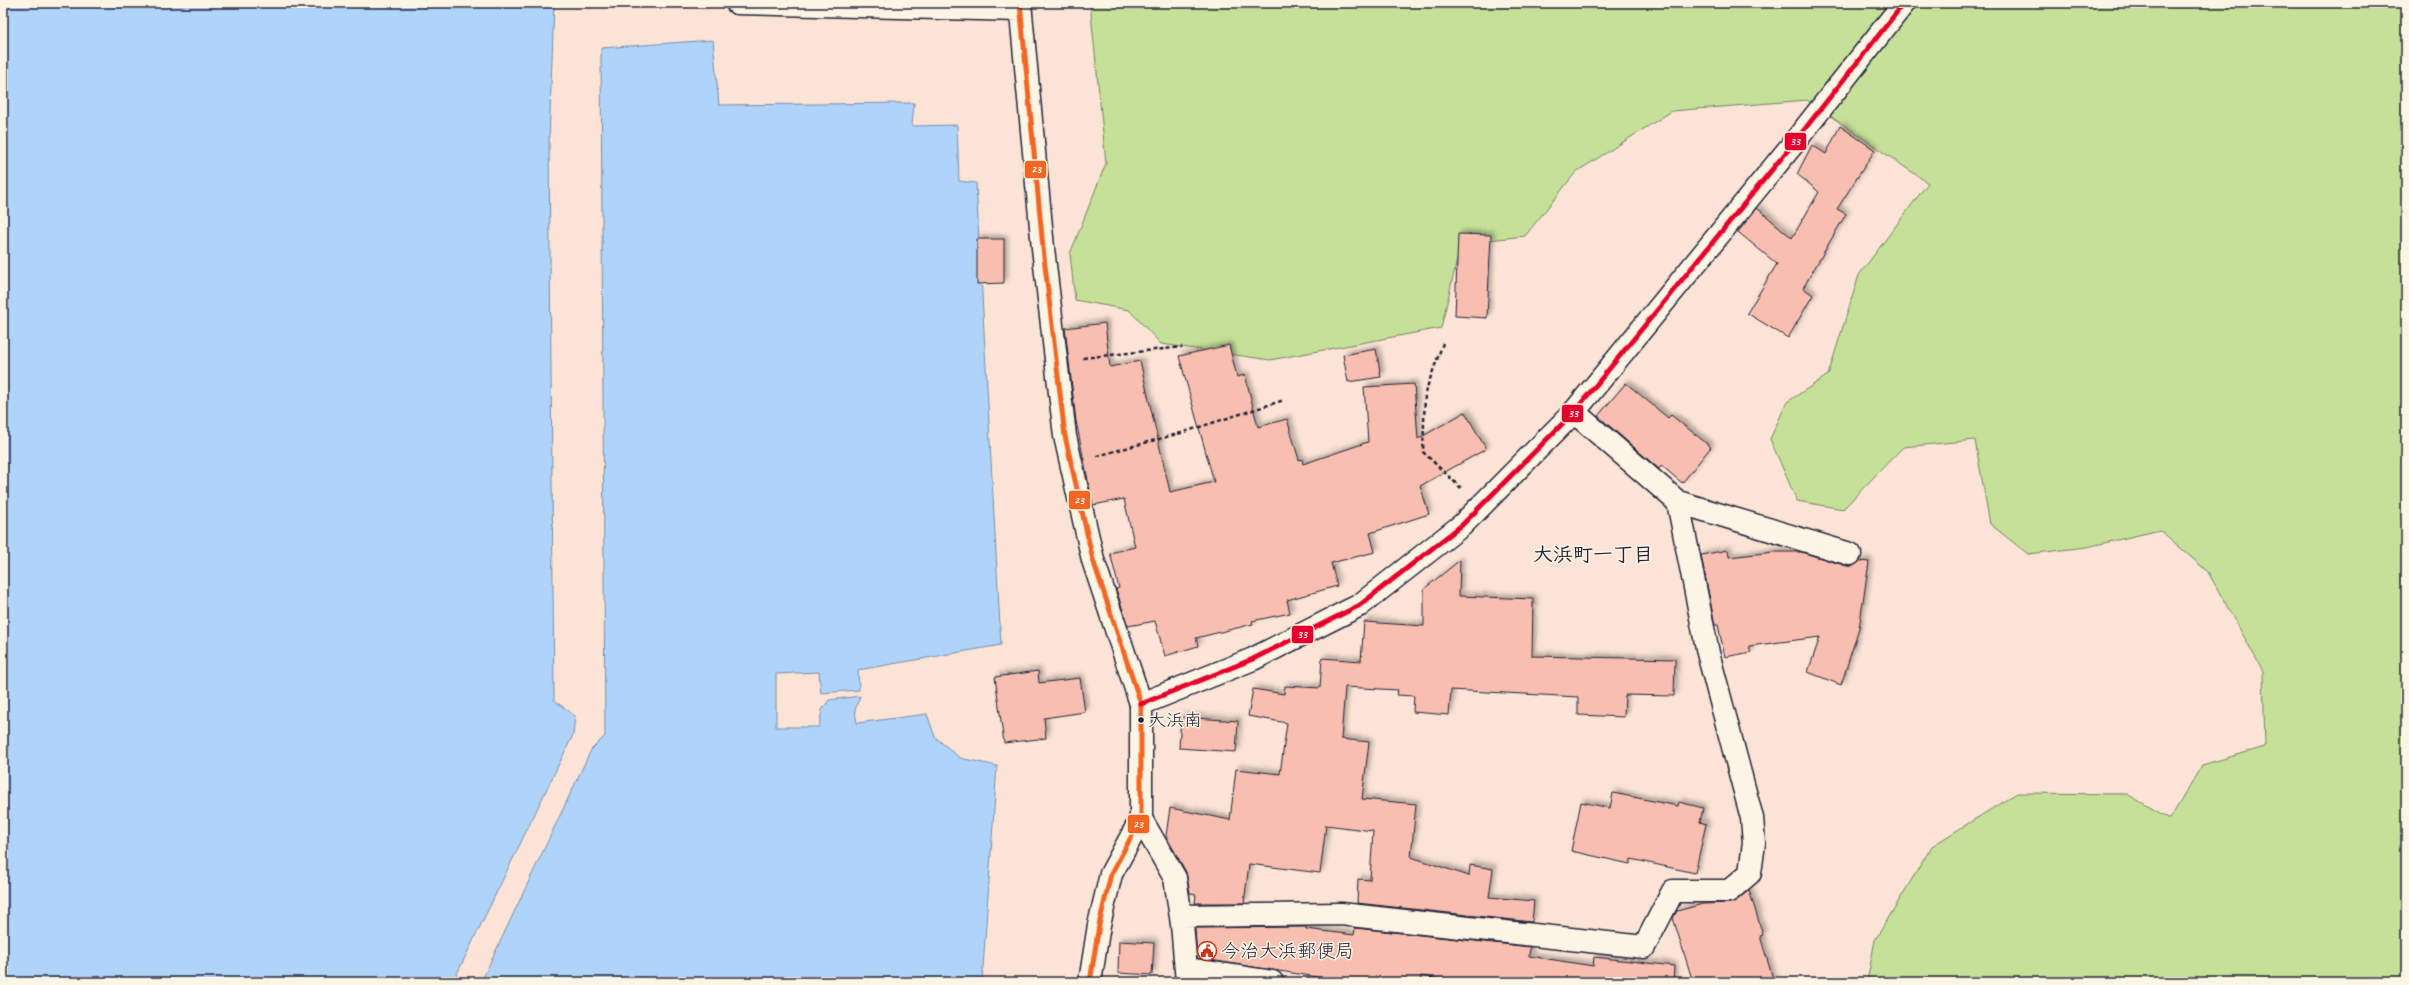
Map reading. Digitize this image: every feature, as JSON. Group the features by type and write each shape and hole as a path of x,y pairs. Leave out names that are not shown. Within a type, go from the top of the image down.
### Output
{"street":[{"path":"737,3 1020,6 1043,248 1065,436 1093,560 1141,704 1141,819 1111,874 1098,925 1090,982"},
{"path":"1141,704 1253,659 1360,604 1462,525 1574,412 1788,150 1904,3"},
{"path":"1574,412 1678,502 1797,536 1850,554"},
{"path":"1181,916 1341,914 1644,948 1673,891 1729,891 1734,887 1750,873 1754,842 1752,818 1708,653 1678,502"},
{"path":"1141,819 1175,878 1181,916 1187,976 1272,982"}],"path":[{"path":"1443,342 1425,393 1423,452 1480,507"},
{"path":"1056,362 1182,347"},
{"path":"1072,462 1181,433 1284,400"}],"green space":[{"path":"1090,3 2406,3 2406,982 1867,982 1875,940 1932,846 2017,793 2127,794 2170,819 2202,765 2265,747 2263,671 2208,572 2160,530 2087,547 2028,554 1990,524 1975,440 1903,447 1843,509 1797,501 1770,439 1787,402 1828,375 1859,275 1928,183 1807,100 1672,111 1576,172 1525,236 1461,243 1441,328 1270,360 1161,344 1129,310 1075,300 1070,254 1106,163"}],"water":[{"path":"3,3 554,3 549,142 554,700 575,716 573,735 453,982 3,982"},
{"path":"713,40 719,105 914,103 912,126 957,125 959,181 976,183 1001,645 858,670 859,690 821,693 819,672 776,674 776,727 819,727 822,710 829,700 860,696 855,710 857,723 927,714 935,737 960,758 997,766 982,982 481,982 591,750 605,736 601,48"}],"building":[{"path":"1840,126 1875,150 1837,209 1846,214 1803,288 1813,295 1788,338 1747,313 1777,264 1738,232 1757,208 1792,238 1819,192 1797,174 1812,145 1826,154"},
{"path":"1458,234 1491,235 1487,318 1455,316"},
{"path":"977,239 1004,239 1004,283 977,284"},
{"path":"1105,323 1110,367 1140,361 1170,492 1214,482 1179,356 1229,345 1237,377 1245,375 1258,427 1287,419 1299,460 1302,459 1303,464 1368,442 1364,387 1414,384 1418,439 1465,412 1486,449 1420,486 1429,514 1370,533 1375,552 1331,563 1337,586 1287,600 1290,613 1252,621 1253,624 1196,638 1198,646 1165,656 1155,621 1128,626 1116,589 1119,588 1110,553 1135,547 1124,499 1093,505 1076,421 1065,328"},
{"path":"1376,349 1381,377 1348,382 1343,355"},
{"path":"1626,383 1668,418 1671,415 1711,447 1682,483 1661,465 1659,469 1598,416"},
{"path":"1728,550 1729,557 1774,552 1801,552 1847,566 1853,566 1860,561 1869,562 1859,628 1841,685 1808,672 1820,637 1749,646 1751,652 1725,657 1718,625 1715,625 1701,555"},
{"path":"1460,560 1459,596 1533,599 1532,656 1675,659 1674,696 1625,695 1624,717 1578,715 1578,697 1451,690 1449,715 1413,712 1414,696 1397,695 1398,690 1345,687 1341,739 1369,742 1362,799 1416,804 1411,857 1469,876 1470,865 1493,869 1489,897 1534,901 1532,922 1357,903 1358,879 1370,880 1373,831 1326,825 1320,873 1249,864 1244,903 1195,903 1196,895 1190,894 1186,872 1166,836 1170,808 1230,820 1236,769 1280,774 1287,723 1248,716 1253,689 1284,694 1285,686 1320,688 1322,658 1361,661 1364,622 1424,626 1424,589"},
{"path":"1038,671 1039,683 1080,678 1085,712 1044,718 1046,738 1004,743 995,677"},
{"path":"1181,717 1238,721 1236,752 1179,748"},
{"path":"1613,793 1678,806 1679,802 1703,808 1700,822 1706,824 1695,873 1631,859 1630,864 1571,851 1581,802 1610,808"},
{"path":"1749,890 1763,935 1760,936 1774,982 1693,982 1673,918 1677,911 1703,904 1730,903 1737,900"},
{"path":"1306,927 1306,929 1354,935 1355,928 1530,947 1529,956 1593,966 1594,957 1674,966 1673,982 1461,982 1421,976 1420,982 1390,978 1390,982 1349,982 1197,958 1195,928"},
{"path":"1119,941 1154,943 1152,975 1118,973"}],"transit line":[{"name":"23","path":"1020,3 1043,248 1065,436 1093,560 1141,704 1141,819 1111,874 1099,925 1090,982"},
{"name":"33","path":"1141,704 1253,659 1360,605 1462,525 1574,412 1793,144 1904,3"}],"place":[{"name":"大浜南","path":"1141,720"},
{"name":"今治大浜郵便局","path":"1207,951"}],"district":[{"name":"大浜町一丁目","path":"1593,554"}]}
